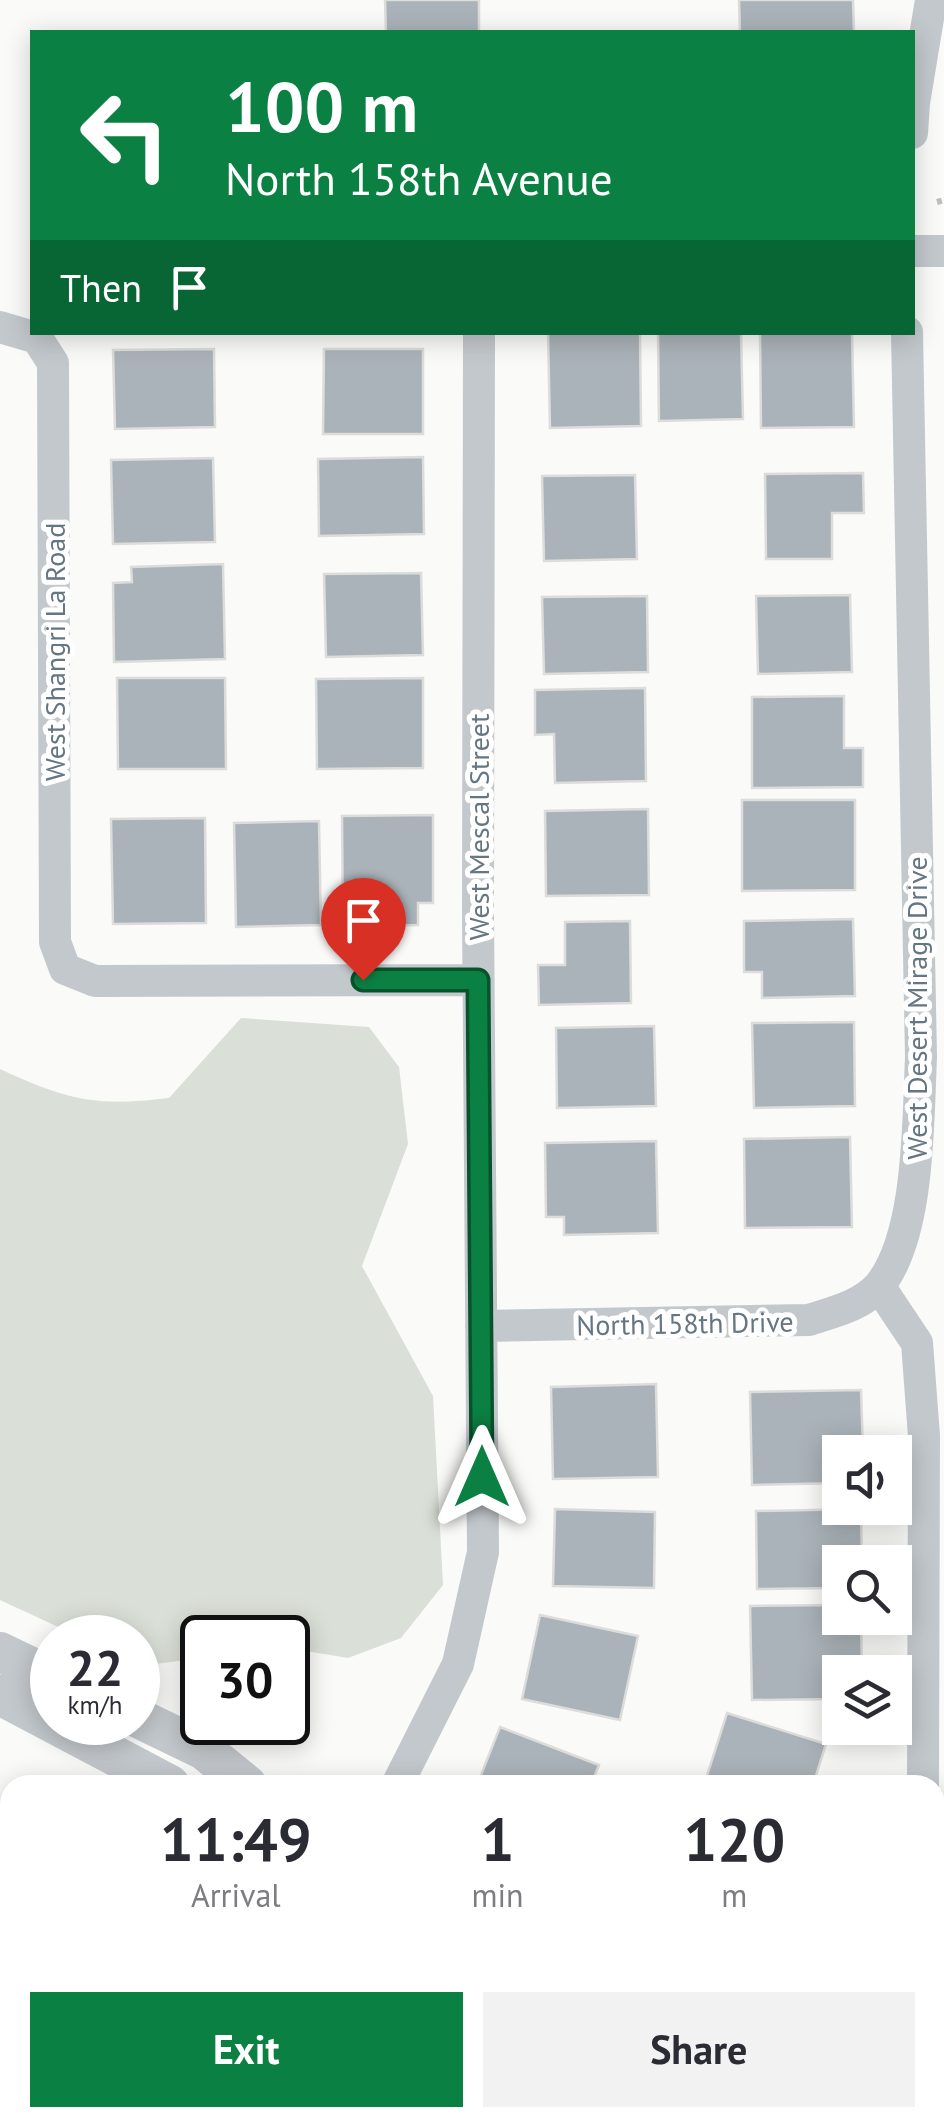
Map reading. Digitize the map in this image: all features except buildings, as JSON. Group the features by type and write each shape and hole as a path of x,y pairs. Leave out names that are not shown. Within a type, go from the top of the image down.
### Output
{"street":[{"path":"915,97 932,0"},
{"path":"915,252 944,252"},
{"name":"West Shangri La Road","path":"0,327 37,338 52,363 55,942 65,969 95,981 478,980"},
{"name":"West Mescal Street","path":"402,1775 458,1664 483,1552 478,980 479,335"},
{"name":"West Desert Mirage Drive","path":"879,1286 899,1249 915,1175 932,1057 907,335"},
{"path":"879,1286 917,1342 924,1436 923,1775"},
{"name":"North 158th Drive","path":"481,1326 810,1320 856,1304 879,1286"},
{"path":"0,1652 30,1666"},
{"path":"0,1695 151,1775"},
{"path":"160,1729 204,1750 235,1775"}],"shaded area":[{"path":"241,1018 369,1027 399,1067 408,1144 362,1266 433,1396 443,1585 401,1638 348,1658 310,1652 310,1615 180,1615 180,1661 160,1663 160,1615 32,1615 0,1600 0,1069 44,1088 82,1098 121,1102 169,1098"}],"route":[{"path":"363,980 478,980 482,1477"}]}
